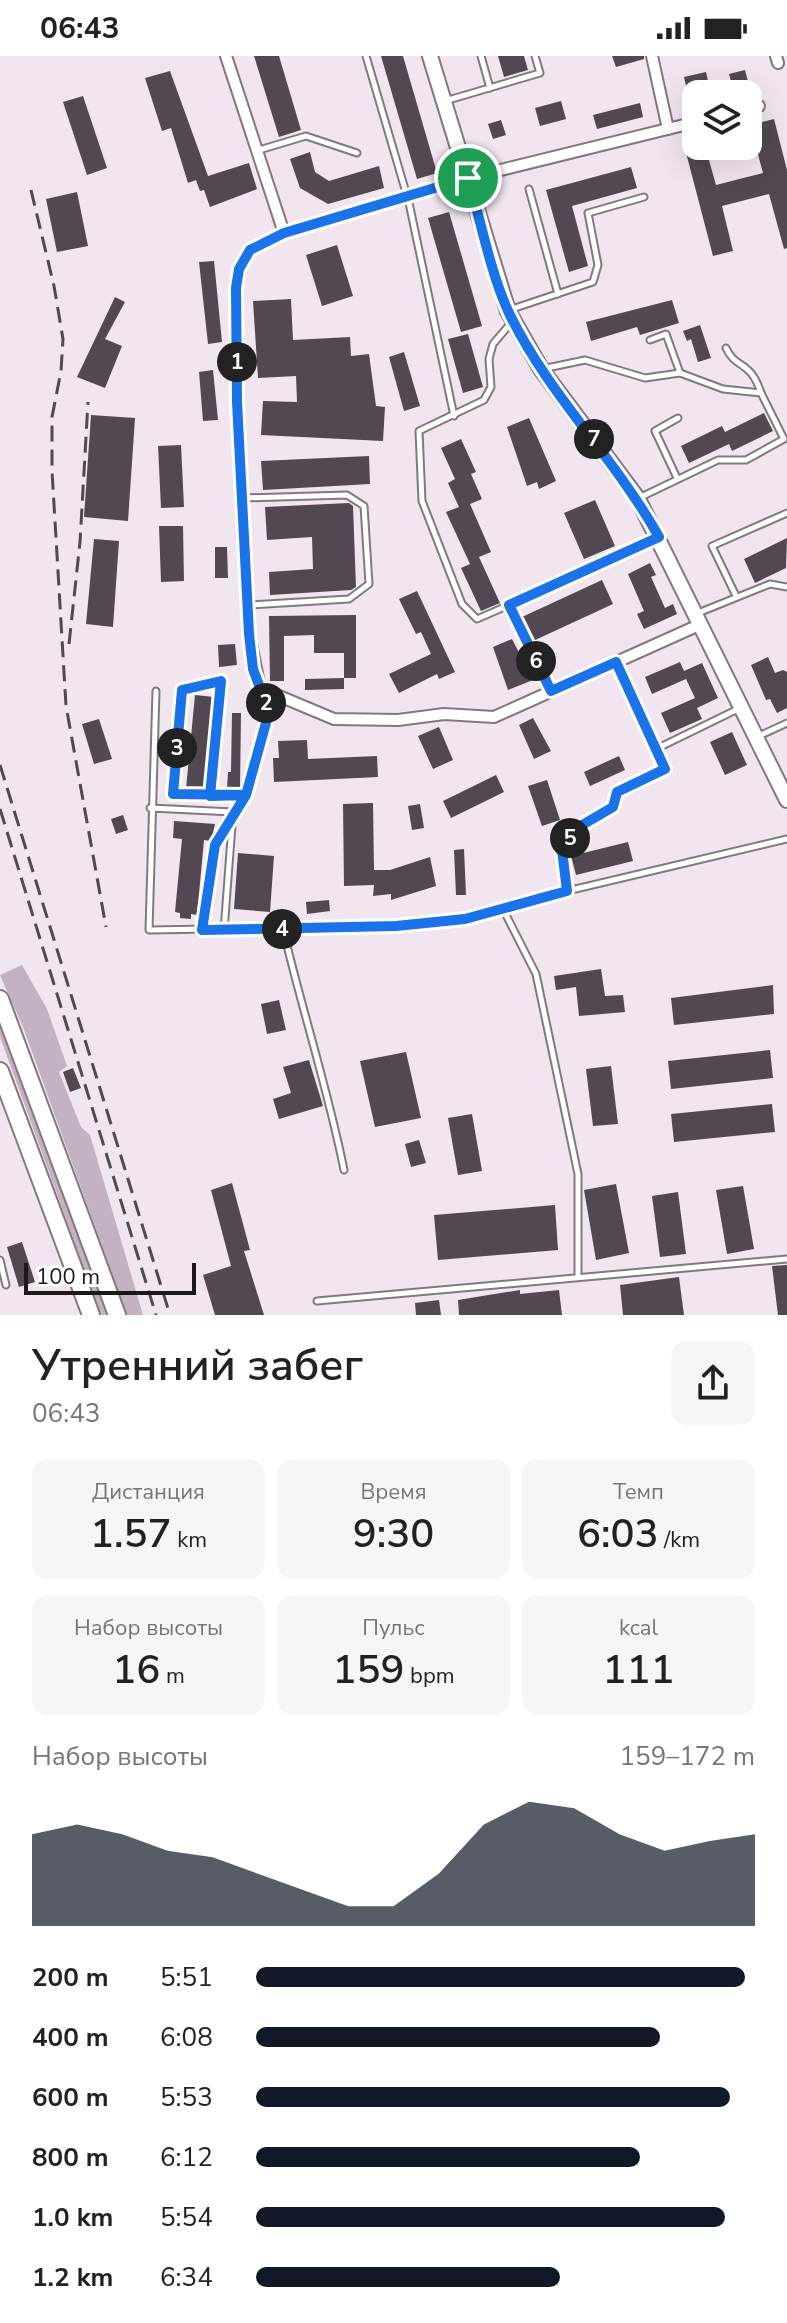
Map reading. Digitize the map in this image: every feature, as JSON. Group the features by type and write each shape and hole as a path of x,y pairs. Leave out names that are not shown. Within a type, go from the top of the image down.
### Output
{"main road":[{"path":"430,56 511,316 541,369 638,499 739,708 755,738 783,776 787,800"},
{"path":"0,999 117,1315"},
{"path":"0,1071 91,1315"}],"street":[{"path":"226,56 284,233"},
{"path":"652,56 668,129"},
{"path":"682,126 468,178 284,233 250,250 239,269 236,288 242,498 253,669 260,688 334,719 370,720 444,714 494,717 616,662 697,620"}],"lane":[{"path":"366,56 408,196 454,416"},
{"path":"481,56 490,88"},
{"path":"444,101 540,73 535,56"},
{"path":"258,150 306,136 357,153"},
{"path":"529,189 558,294"},
{"path":"644,197 588,213 598,265 593,282 511,316 493,344 489,359 491,387 484,400 419,431 422,501 462,604 477,619 659,537"},
{"path":"650,340 666,334 680,373"},
{"path":"638,499 718,460 746,460 784,439 761,393 754,371 730,355 726,348"},
{"path":"541,369 585,360 645,378 680,373 723,389 761,393"},
{"path":"677,478 655,431 678,418"},
{"path":"242,498 347,495 364,506 369,584 349,599 247,605"},
{"path":"736,596 712,546 787,513"},
{"path":"697,620 736,596 770,584 787,587"},
{"path":"509,605 551,691"},
{"path":"567,891 562,850 577,828 613,807 617,792 665,769 616,662"},
{"path":"210,796 221,681 182,690 173,794 210,796 246,795"},
{"path":"202,930 215,845 246,795 269,712 260,688"},
{"path":"156,691 150,808 149,930 283,929 465,919 567,891 787,839"},
{"path":"656,749 739,708"},
{"path":"755,738 787,723"},
{"path":"150,808 233,812"},
{"path":"224,931 233,812"},
{"path":"503,909 536,974 578,1174 578,1277"},
{"path":"283,929 306,1027 332,1109 344,1170"},
{"path":"317,1301 787,1259"},
{"path":"0,1260 6,1285"}],"shaded area":[{"path":"22,965 47,1009 67,1066 59,1072 81,1127 90,1135 143,1315 127,1315 23,1027 0,975"},
{"path":"0,1014 109,1315 101,1315 0,1037"}],"building":[{"path":"254,56 279,56 301,130 279,137"},
{"path":"381,56 403,56 437,173 417,179"},
{"path":"498,56 524,56 528,70 504,77"},
{"path":"612,56 644,56 644,59 616,67"},
{"path":"745,70 748,80 731,80 729,74"},
{"path":"170,71 208,176 249,163 257,189 210,207 204,190 200,191 196,180 188,183 171,128 162,131 145,78"},
{"path":"706,72 708,80 685,80 684,77"},
{"path":"83,96 107,168 87,175 63,102"},
{"path":"561,101 566,119 540,126 535,108"},
{"path":"640,103 643,117 597,129 593,115"},
{"path":"774,119 787,170 787,248 784,249 769,194 722,206 733,251 713,256 688,160 709,160 716,185 763,173 759,160 762,160 762,122"},
{"path":"501,120 506,135 493,139 488,124"},
{"path":"310,152 315,172 329,181 379,166 384,188 328,204 300,188 290,159"},
{"path":"631,167 637,188 572,206 588,266 569,272 546,190"},
{"path":"77,192 88,246 57,252 46,199"},
{"path":"449,212 482,326 461,332 428,218"},
{"path":"337,245 353,296 322,306 306,255"},
{"path":"214,261 222,342 208,344 199,262"},
{"path":"115,297 125,302 105,339 122,346 105,388 77,377"},
{"path":"291,299 293,340 350,337 351,356 369,354 376,406 385,407 383,441 261,435 263,401 297,402 296,376 258,378 253,301"},
{"path":"672,300 679,323 640,335 637,327 591,341 586,322"},
{"path":"700,325 711,358 698,362 691,339 687,341 683,331"},
{"path":"468,334 483,387 463,393 448,339"},
{"path":"404,352 420,406 404,411 389,357"},
{"path":"213,370 218,420 203,421 199,372"},
{"path":"764,413 773,431 732,451 729,444 689,463 681,446 722,426 725,432"},
{"path":"91,415 135,418 128,521 84,517"},
{"path":"529,418 556,481 539,489 537,482 527,486 507,427"},
{"path":"461,439 476,472 471,474 482,499 470,504 491,552 479,557 500,603 481,611 461,568 470,564 446,512 459,507 448,483 455,479 441,448"},
{"path":"181,445 184,507 161,508 158,446"},
{"path":"369,456 370,484 263,490 261,461"},
{"path":"595,500 615,546 584,559 564,513"},
{"path":"349,503 353,506 356,587 351,590 270,595 269,572 313,569 312,537 267,540 265,507"},
{"path":"159,526 183,526 184,581 161,582"},
{"path":"787,538 786,568 755,583 744,559"},
{"path":"94,539 119,541 113,627 86,624"},
{"path":"215,547 227,547 228,578 215,578"},
{"path":"650,563 656,575 651,577 665,608 673,604 677,614 644,629 637,614 644,611 628,574"},
{"path":"602,580 613,604 533,641 522,617"},
{"path":"417,591 455,672 439,679 437,674 399,693 389,674 431,654 421,632 416,634 399,599"},
{"path":"356,615 356,678 344,678 344,653 314,653 314,635 284,636 284,681 270,681 269,616"},
{"path":"512,639 533,680 508,690 493,647"},
{"path":"235,644 237,665 219,667 218,645"},
{"path":"768,657 775,673 787,672 787,708 777,713 770,699 766,700 751,665"},
{"path":"680,662 684,671 702,663 718,698 697,708 702,719 670,733 661,713 695,698 686,679 652,694 645,677"},
{"path":"344,678 344,689 305,690 305,679"},
{"path":"195,695 214,697 205,789 186,789"},
{"path":"232,713 241,713 240,789 227,789 228,772 231,772"},
{"path":"533,718 551,751 534,759 519,725"},
{"path":"99,719 112,759 94,764 82,724"},
{"path":"439,727 453,760 433,769 418,736"},
{"path":"732,732 747,765 725,775 710,742"},
{"path":"307,740 308,759 377,756 378,777 274,782 273,758 279,758 278,741"},
{"path":"619,756 625,770 590,786 584,772"},
{"path":"496,775 504,792 451,818 443,801"},
{"path":"547,780 560,820 542,826 528,786"},
{"path":"373,803 374,870 390,870 430,857 436,886 391,900 391,894 373,896 374,885 344,886 343,804"},
{"path":"420,804 424,828 412,830 408,806"},
{"path":"123,815 128,830 116,834 111,819"},
{"path":"174,821 215,824 211,841 204,840 197,915 191,914 191,919 180,918 180,913 175,912 182,839 173,838"},
{"path":"628,842 633,861 576,875 571,856"},
{"path":"464,849 466,895 456,895 454,850"},
{"path":"238,853 274,856 270,912 234,909"},
{"path":"329,900 330,911 307,914 306,902"},
{"path":"601,969 605,996 623,995 625,1012 579,1016 576,987 556,990 554,976"},
{"path":"773,985 774,1014 674,1025 671,998"},
{"path":"279,1000 286,1030 267,1034 261,1004"},
{"path":"770,1050 773,1078 671,1089 668,1061"},
{"path":"406,1052 421,1118 375,1127 360,1061"},
{"path":"309,1060 323,1106 279,1119 273,1099 291,1093 283,1067"},
{"path":"611,1066 618,1124 593,1126 586,1069"},
{"path":"73,1068 81,1088 70,1092 63,1072"},
{"path":"772,1104 775,1132 674,1142 671,1114"},
{"path":"472,1114 482,1171 458,1175 448,1118"},
{"path":"419,1140 426,1163 411,1167 405,1144"},
{"path":"232,1183 250,1250 244,1251 264,1315 215,1315 203,1275 231,1266 211,1190"},
{"path":"616,1184 629,1253 596,1260 584,1190"},
{"path":"743,1186 754,1249 727,1254 716,1190"},
{"path":"678,1192 686,1254 660,1257 652,1196"},
{"path":"555,1205 558,1250 438,1260 434,1215"},
{"path":"22,1242 35,1282 19,1287 7,1247"},
{"path":"787,1265 787,1315 778,1315 772,1266"},
{"path":"679,1277 684,1315 623,1315 620,1285"},
{"path":"520,1290 520,1294 559,1290 562,1315 459,1315 458,1300"},
{"path":"439,1300 441,1315 416,1315 415,1303"}],"railway":[{"path":"31,190 63,339 61,371 52,417 52,471 66,706 106,927"},
{"path":"69,644 80,542 88,402"},
{"path":"0,765 170,1315"},
{"path":"0,809 156,1315"}],"route":[{"path":"468,178 284,233 250,250 239,269 236,288 237,402 249,634 253,669 269,712 246,795 210,796 221,681 182,690 173,794 210,796 246,795 215,845 202,930 396,926 465,919 567,891 562,850 577,828 613,807 617,792 665,769 616,662 551,691 509,605 659,537 638,499 541,369 508,311 468,178"}]}
